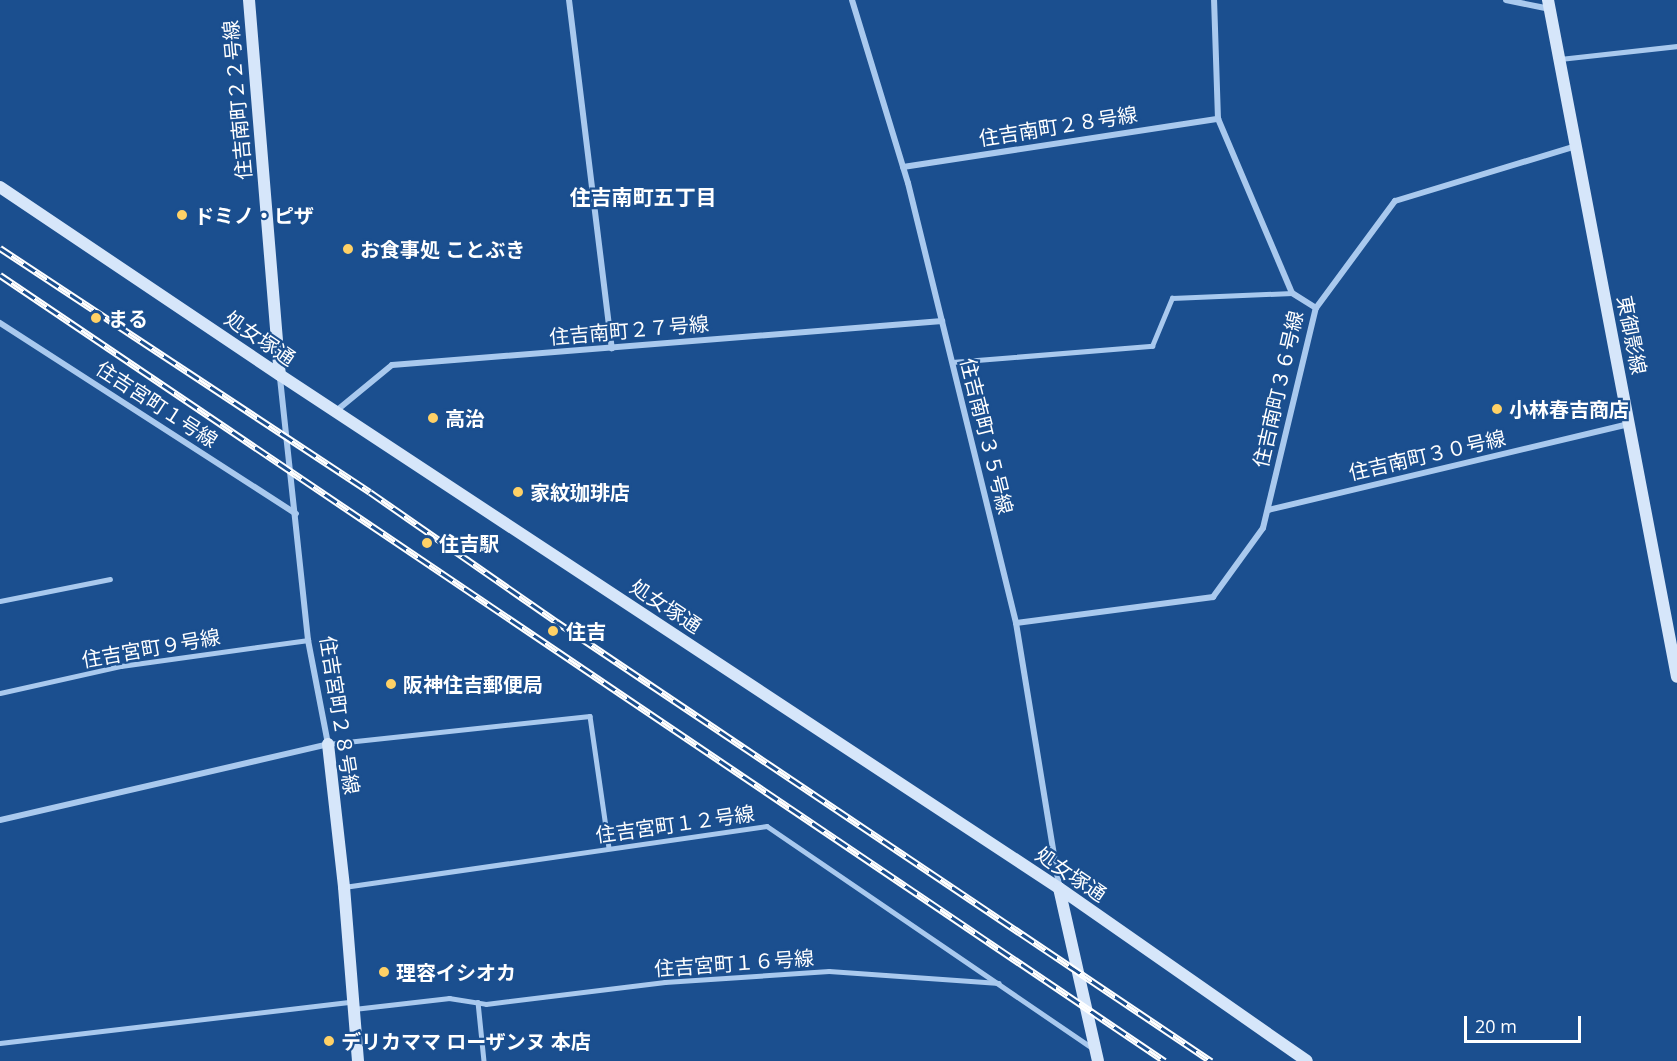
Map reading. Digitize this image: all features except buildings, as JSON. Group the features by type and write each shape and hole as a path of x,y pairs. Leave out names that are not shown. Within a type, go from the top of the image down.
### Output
{"street":[{"name":"住吉南町２２号線","path":"249,0 280,375"},
{"path":"569,0 612,348"},
{"name":"住吉南町３５号線","path":"852,0 903,167 1016,623 1059,888"},
{"name":"住吉南町３６号線","path":"1016,623 1213,597 1263,528 1316,308 1292,293 1218,119 1214,0"},
{"path":"1506,0 1549,4"},
{"name":"東御影線","path":"1549,4 1677,677"},
{"name":"住吉南町２８号線","path":"903,167 1218,119"},
{"path":"1316,308 1395,201 1576,146"},
{"name":"処女塚通","path":"0,187 335,412 1059,888 1307,1061"},
{"name":"住吉南町２７号線","path":"335,412 392,365 942,321"},
{"name":"住吉宮町１号線","path":"0,323 296,514"},
{"name":"住吉宮町２８号線","path":"280,375 308,640 328,744 344,887 358,1061"},
{"name":"住吉南町３０号線","path":"1268,510 1629,424"},
{"path":"0,820 328,744"},
{"path":"1059,888 1097,1056"}],"lane":[{"path":"1560,59 1677,46"},
{"path":"952,362 1152,346 1173,298 1292,293"},
{"path":"0,601 110,579"},
{"name":"住吉宮町９号線","path":"0,693 121,666 308,640"},
{"path":"328,744 590,716 609,848"},
{"name":"住吉宮町１２号線","path":"344,887 767,826 1000,982"},
{"name":"住吉宮町１６号線","path":"0,1043 354,1005 449,998 486,1004 665,982 829,971 1000,982"},
{"path":"1000,982 1097,1056"},
{"path":"478,1002 484,1061"}],"railway":[{"path":"0,248 370,492 557,622 1211,1061"},
{"path":"0,275 1165,1061"}],"place":[{"name":"ドミノ・ピザ","path":"182,215"},
{"name":"お食事処 ことぶき","path":"348,249"},
{"name":"まる","path":"96,318"},
{"name":"小林春吉商店","path":"1497,409"},
{"name":"高治","path":"433,418"},
{"name":"家紋珈琲店","path":"518,492"},
{"name":"住吉駅","path":"427,543"},
{"name":"住吉","path":"553,631"},
{"name":"阪神住吉郵便局","path":"391,684"},
{"name":"理容イシオカ","path":"384,972"},
{"name":"デリカママ ローザンヌ 本店","path":"329,1041"}],"district":[{"name":"住吉南町五丁目","path":"643,197"}]}
